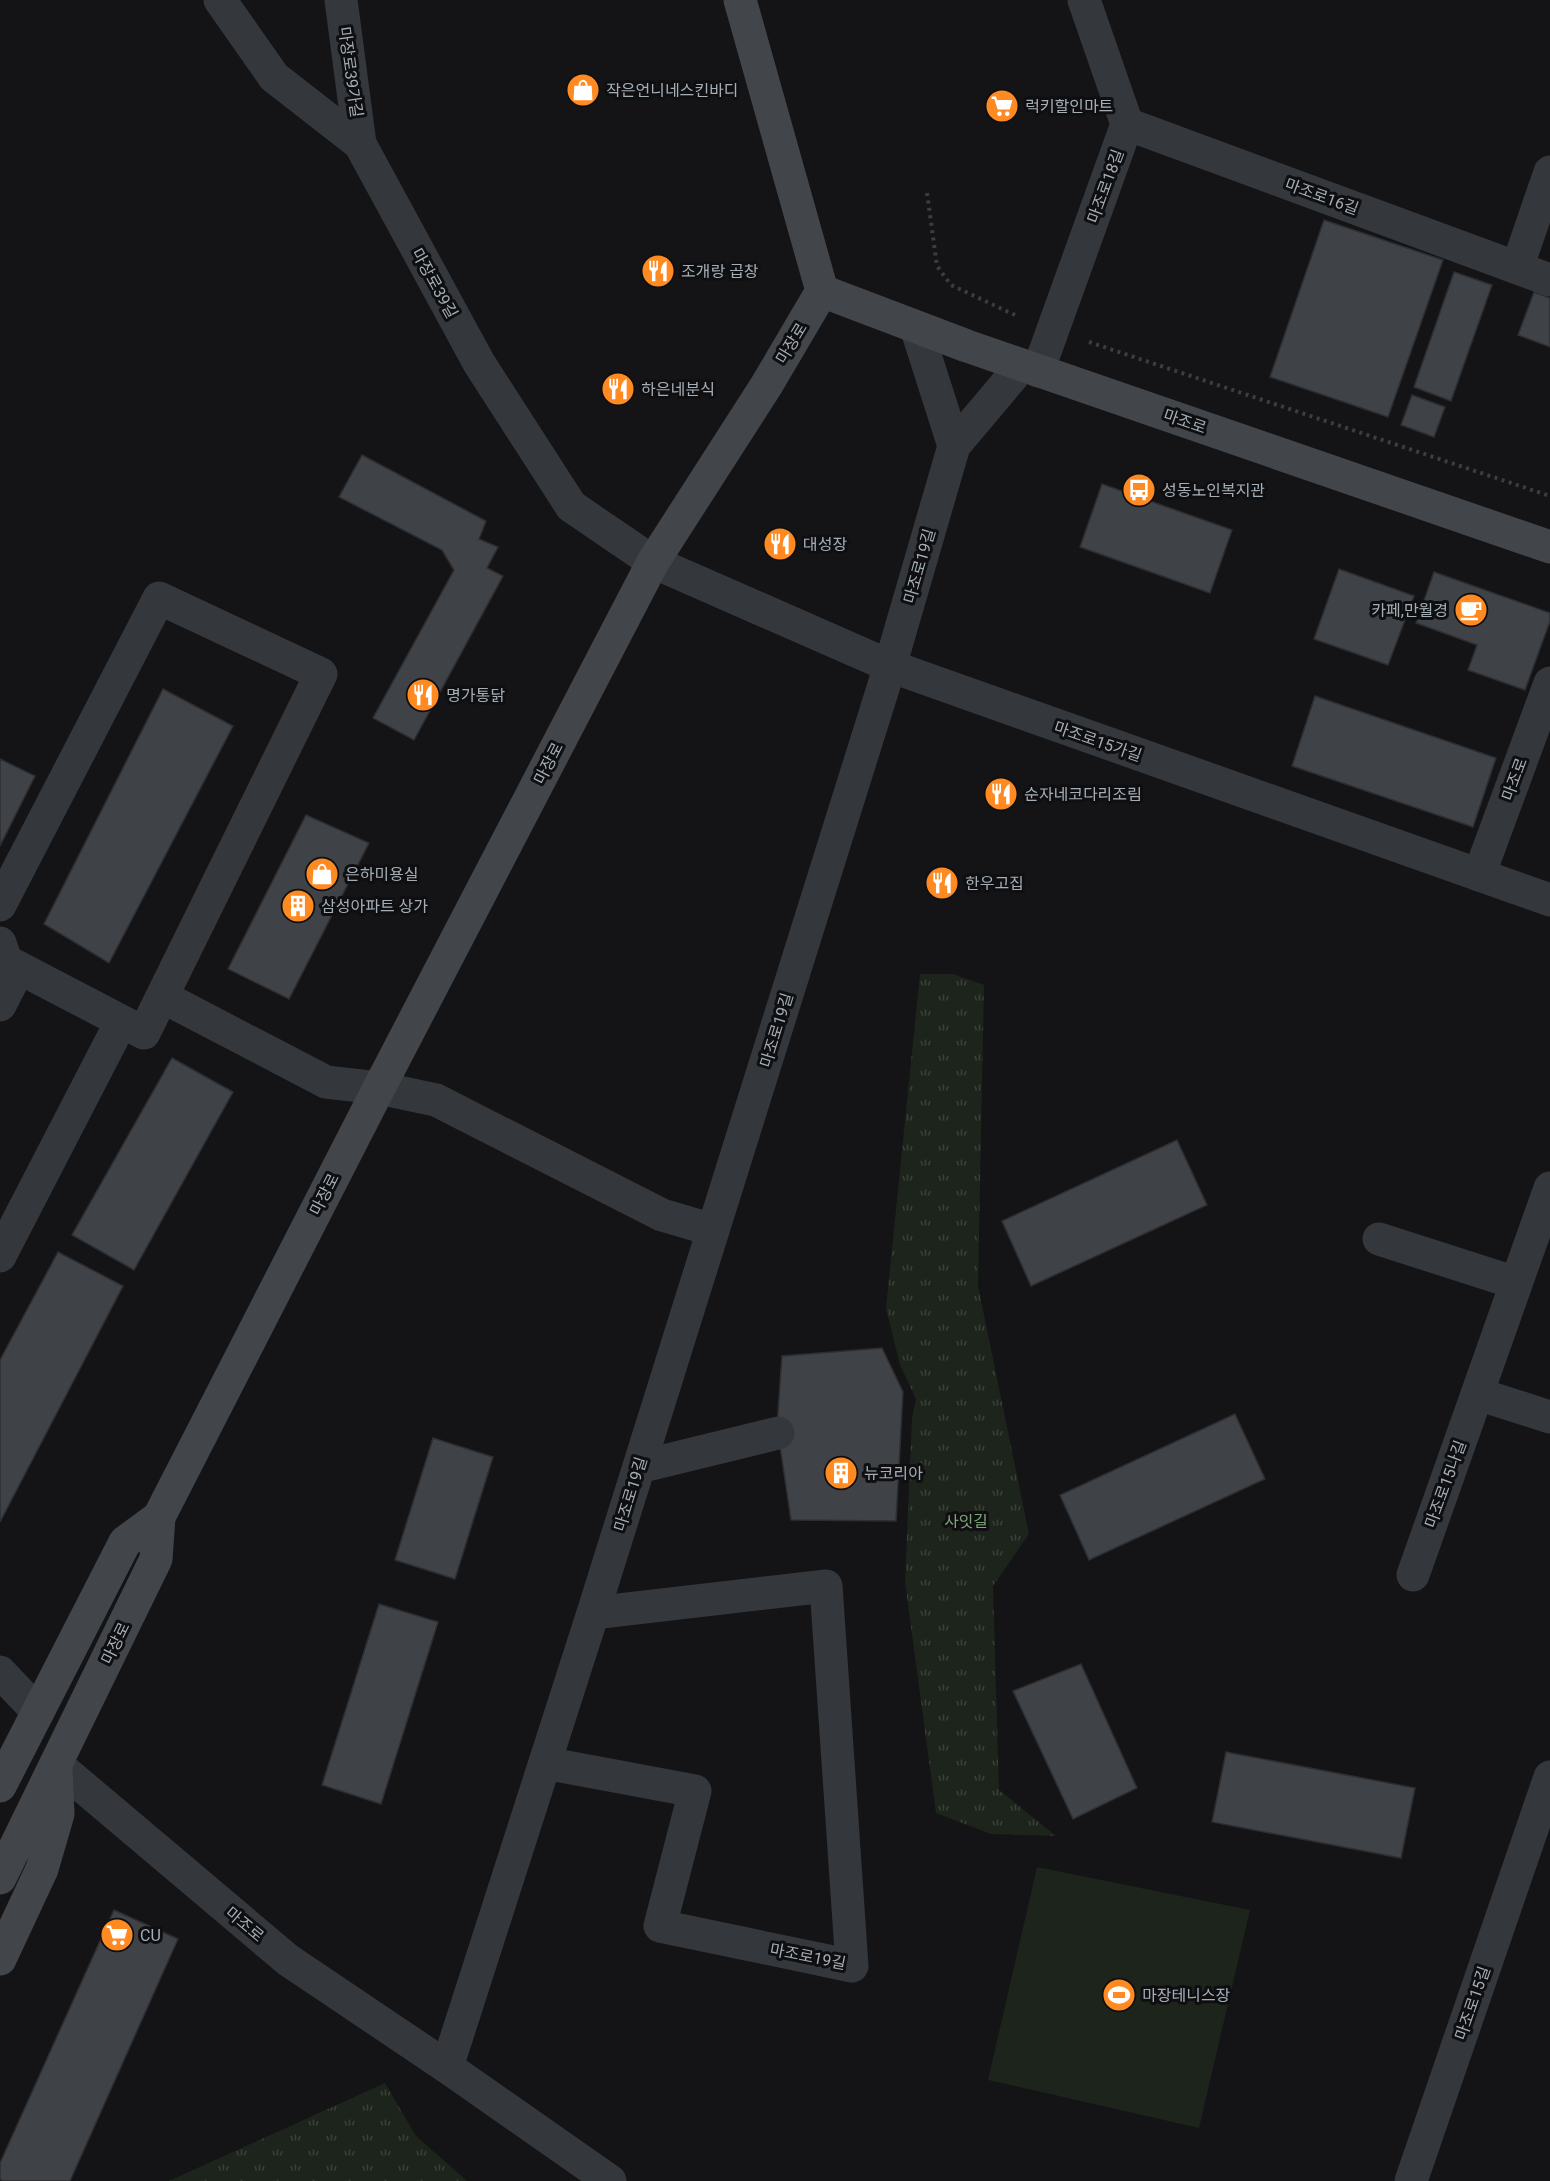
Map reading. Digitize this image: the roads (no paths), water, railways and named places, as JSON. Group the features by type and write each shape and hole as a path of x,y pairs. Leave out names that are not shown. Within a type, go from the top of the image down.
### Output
{"main road":[{"path":"740,0 822,291"},
{"name":"마조로","path":"822,291 1030,368 1550,547"},
{"name":"마장로","path":"0,1878 156,1559 159,1517 379,1088 653,562 766,386 822,291"},
{"name":"마장로","path":"0,1786 21,1735 125,1542 159,1517"},
{"name":"마장로","path":"0,1959 42,1869 57,1814 56,1764"}],"street":[{"name":"마장로39길","path":"220,0 274,77 360,144 479,363 571,506 653,562"},
{"name":"마장로39가길","path":"341,0 360,144"},
{"path":"1084,0 1127,124"},
{"name":"마조로16길","path":"1127,124 1550,280"},
{"name":"마조로18길","path":"954,446 1030,368 1053,330 1127,124"},
{"path":"1516,267 1550,172"},
{"path":"916,327 954,446"},
{"name":"마조로19길","path":"447,2067 593,1613 890,666 954,446"},
{"name":"마조로15가길","path":"653,562 890,666 1550,900"},
{"path":"0,905 159,598 321,674 144,1033 121,1022 10,956 0,1005"},
{"name":"마조로","path":"1479,875 1550,683"},
{"path":"163,997 326,1082 379,1088 436,1100 662,1215 713,1230"},
{"path":"0,1256 121,1022"},
{"name":"마조로15나길","path":"1413,1575 1550,1188"},
{"path":"1379,1239 1516,1283"},
{"path":"1478,1394 1550,1417"},
{"path":"639,1467 778,1432"},
{"name":"마조로19길","path":"545,1763 695,1791 660,1926 852,1966 826,1586 593,1613"},
{"path":"0,1672 21,1735"},
{"name":"마조로","path":"56,1764 288,1960 447,2067"},
{"name":"마조로15길","path":"1411,2181 1542,1828 1550,1777"},
{"path":"447,2067 610,2181"}],"place":[{"name":"작은언니네스킨바디","path":"583,90"},
{"name":"럭키할인마트","path":"1002,106"},
{"name":"조개랑 곱창","path":"658,271"},
{"name":"하은네분식","path":"618,389"},
{"name":"성동노인복지관","path":"1139,490"},
{"name":"대성장","path":"780,544"},
{"name":"카페,만월경","path":"1471,610"},
{"name":"명가통닭","path":"423,695"},
{"name":"순자네코다리조림","path":"1001,794"},
{"name":"은하미용실","path":"322,874"},
{"name":"한우고집","path":"942,883"},
{"name":"삼성아파트 상가","path":"298,906"},
{"name":"뉴코리아","path":"841,1473"},
{"name":"CU","path":"117,1935"},
{"name":"마장테니스장","path":"1119,1995"}],"park label":[{"name":"사잇길","path":"966,1521"}]}
